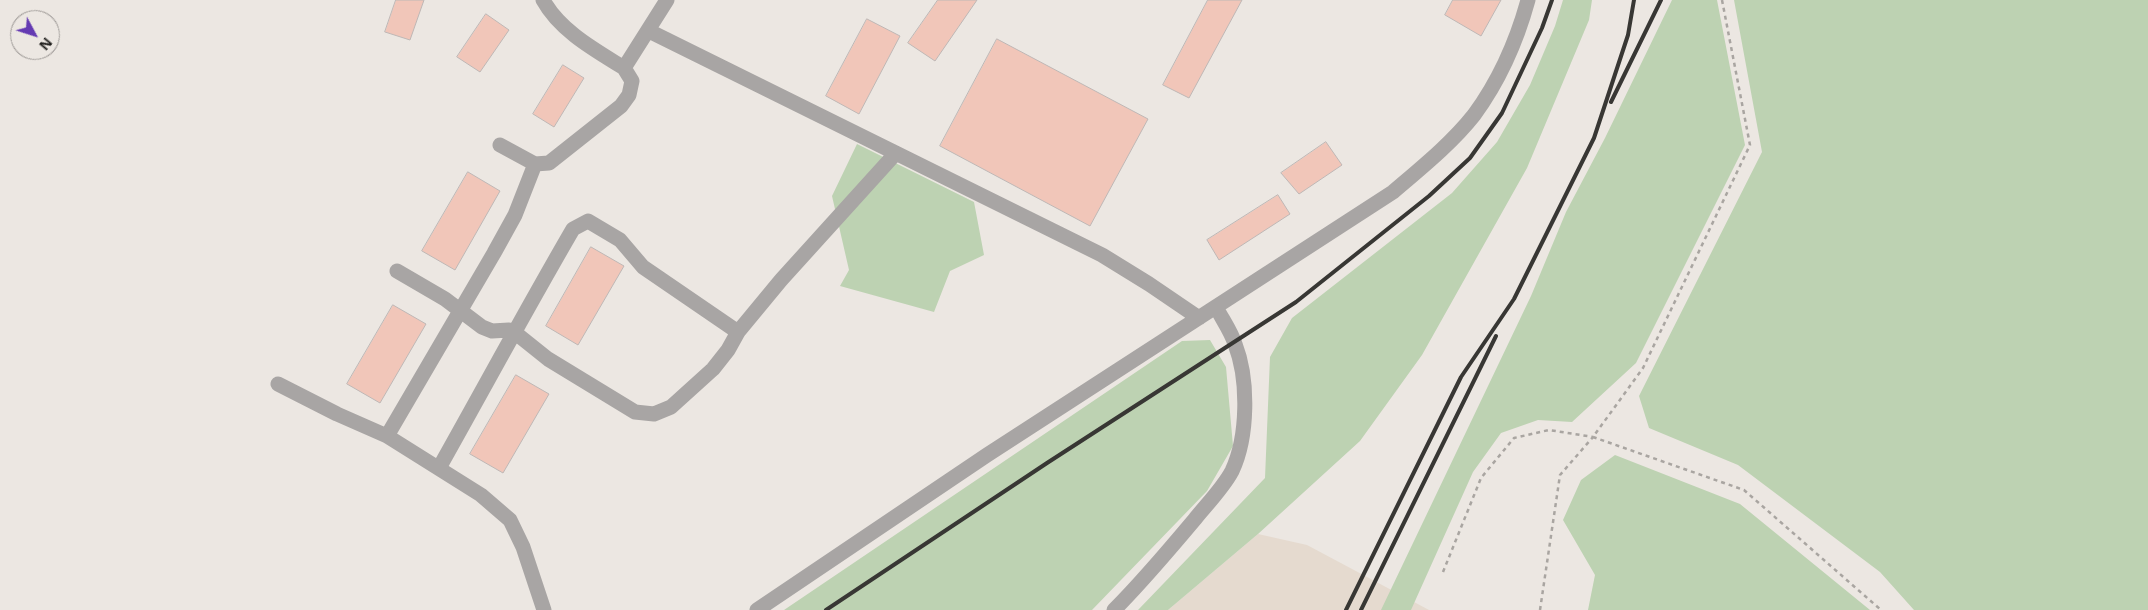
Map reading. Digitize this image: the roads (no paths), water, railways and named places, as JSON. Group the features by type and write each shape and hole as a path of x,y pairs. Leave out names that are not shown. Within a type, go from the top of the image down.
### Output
{"street":[{"path":"500,145 534,164 549,163 621,106 629,95 632,81 624,68 593,49 551,15 543,0"},
{"path":"624,68 667,0"},
{"path":"758,610 987,455 1393,192 1441,150 1474,115 1497,79 1521,25 1528,0"},
{"path":"649,31 1102,255 1199,318"},
{"path":"397,271 460,310 482,328 492,331 513,331 548,359 635,412 654,414 671,406 713,369 738,332 780,280 896,153"},
{"path":"387,436 515,216 534,164"},
{"path":"439,468 496,368 513,331 573,229 588,221 620,240 642,267 738,332"},
{"path":"1114,610 1151,573 1209,502 1231,472 1242,442 1244,410 1242,377 1236,345 1216,307"},
{"path":"278,384 337,414 387,436 481,495 510,520 523,547 544,610"}],"railway":[{"path":"826,610 1047,463 1296,302 1429,196 1470,158 1502,113 1542,28 1552,0"},
{"path":"1346,610 1461,377 1514,299 1594,138 1628,35 1634,0"},
{"path":"1611,102 1661,0"},
{"path":"1361,610 1496,336"}]}
